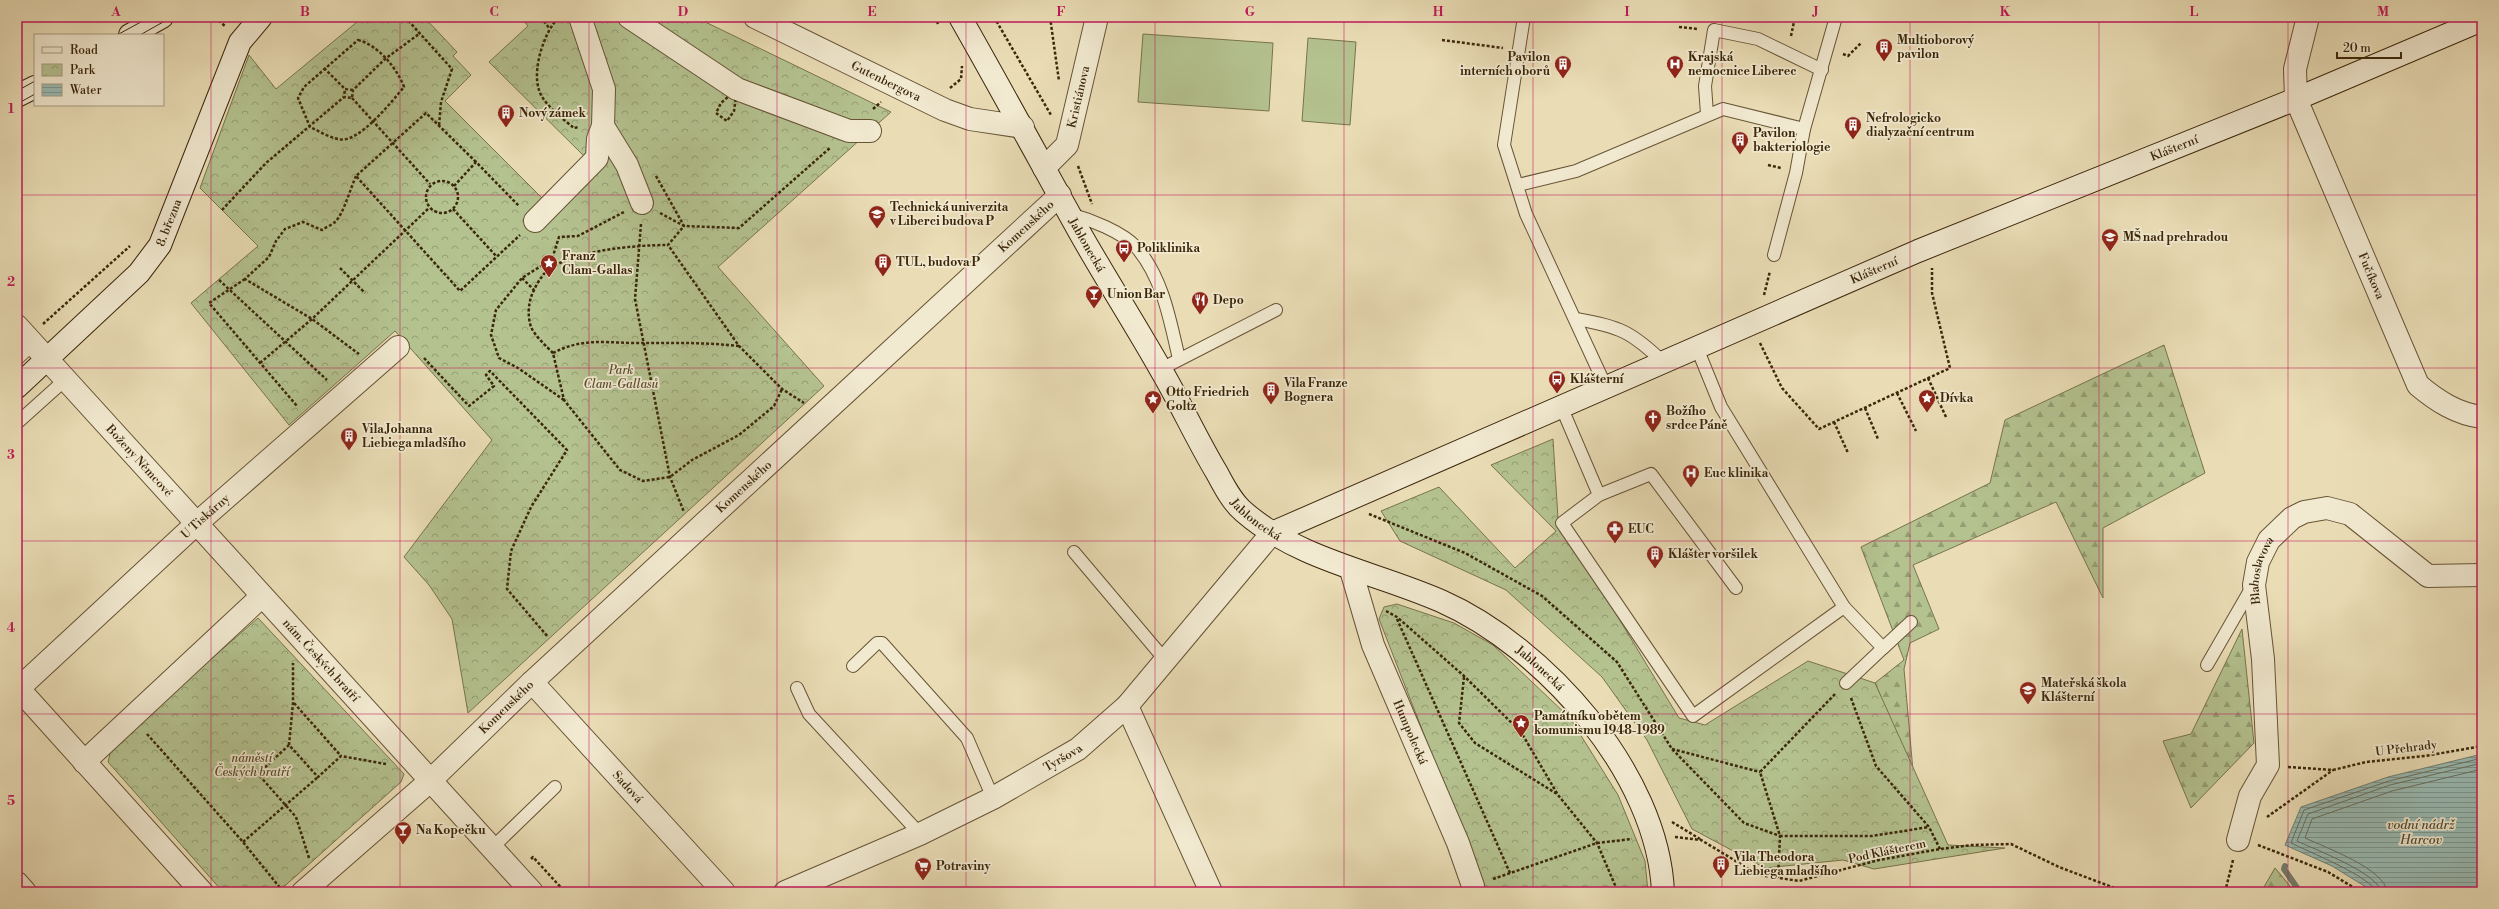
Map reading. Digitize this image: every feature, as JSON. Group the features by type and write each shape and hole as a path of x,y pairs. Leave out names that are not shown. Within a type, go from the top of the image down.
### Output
{"street":[{"path":"132,34 162,17"},
{"name":"8. března","path":"17,387 40,344 139,273 160,245 240,42 261,17"},
{"path":"534,221 597,158 598,139 603,126 604,89 580,17"},
{"path":"630,17 737,89 859,131"},
{"name":"Gutenbergova","path":"755,17 946,110 970,119 1023,127"},
{"name":"Jablonecká","path":"960,17 1023,127 1065,205 1170,364 1226,489 1241,510 1272,533 1351,570 1414,591 1464,613 1496,632 1528,656 1560,687 1597,731 1630,782 1654,837 1663,892"},
{"name":"Kristiánova","path":"1044,168 1067,145 1098,17"},
{"path":"2296,99 2295,69 2308,17"},
{"name":"Klášterní","path":"1272,533 1918,251 2296,99 2482,20"},
{"path":"17,96 34,88"},
{"name":"Fučíkova","path":"2296,99 2418,385 2434,399 2455,410 2482,417"},
{"path":"603,126 627,164 642,203"},
{"name":"Komenského","path":"430,780 563,653 821,415 1065,205"},
{"name":"Boženy Němcové","path":"17,326 40,344 66,379 262,596"},
{"name":"U Tiskárny","path":"18,690 196,524 398,348"},
{"name":"Blahoslavova","path":"2268,765 2263,659 2254,585 2258,562 2269,540 2292,518 2304,512 2326,508 2350,514 2428,576 2482,575"},
{"name":"Tyršova","path":"785,892 920,834 993,798 1078,749 1127,706 1272,533"},
{"name":"Humpolecká","path":"1351,570 1374,645 1477,890"},
{"path":"84,762 262,596"},
{"name":"nám. Českých bratří","path":"262,596 430,780"},
{"name":"Sadová","path":"532,682 724,892"},
{"path":"18,690 202,892"},
{"path":"1127,706 1211,892"},
{"path":"2238,840 2250,796 2268,765"},
{"path":"303,892 430,780 532,892"},
{"path":"17,883 25,892"}],"lane":[{"path":"1524,17 1504,145 1518,184 1526,214 1576,319 1606,387"},
{"path":"1774,255 1796,173 1804,129 1836,17"},
{"path":"1707,114 1705,86 1714,30 1758,39 1822,70"},
{"path":"1518,184 1576,171 1707,114 1723,109 1804,129"},
{"path":"1065,205 1098,222 1136,248 1166,299 1170,364 1276,310"},
{"path":"1576,319 1609,324 1624,331 1643,343 1664,363"},
{"path":"17,359 40,344"},
{"path":"1697,348 1721,407 1844,607 1883,648"},
{"path":"17,423 66,379"},
{"path":"1561,406 1599,495"},
{"path":"1736,588 1651,474 1599,495 1562,523 1693,716 1844,607"},
{"path":"1074,552 1166,661"},
{"path":"2207,665 2254,585"},
{"path":"1846,683 1911,622"},
{"path":"853,666 877,643 882,643 966,738 993,798"},
{"path":"797,688 809,714 920,834"},
{"path":"492,848 555,787"}],"path":[{"path":"215,17 229,31"},
{"path":"405,17 452,69 441,102 439,126"},
{"path":"541,17 549,28"},
{"path":"559,17 549,28 540,56 539,90 556,113 574,128 603,126"},
{"path":"935,17 942,30"},
{"path":"352,98 353,90 385,59 419,34"},
{"path":"358,40 368,43 385,59 401,77 404,87 374,121 354,136 340,140 310,127 298,98 304,87 324,68 358,40"},
{"path":"1442,40 1518,50"},
{"path":"947,91 961,79 963,67 959,61"},
{"path":"324,68 345,89 353,90"},
{"path":"642,203 684,226 739,228 859,131 898,87"},
{"path":"222,210 266,164 344,97 345,89"},
{"path":"344,97 352,98 430,184"},
{"path":"312,423 209,303 245,279 269,257 276,241 285,228 303,222 322,230 336,222 342,213 346,196 356,176 426,113 534,221 460,291 356,176"},
{"path":"454,186 476,162"},
{"path":"443,180 454,186 459,197 453,209 441,213 429,208 425,196 430,184 443,180"},
{"path":"642,203 636,299 670,476 693,533"},
{"path":"642,203 578,236 560,237 552,259 522,278 496,310 491,335 499,358 518,368 564,400 620,470 643,481 670,476 692,460 739,435 774,406 782,389"},
{"path":"260,363 353,282 429,208"},
{"path":"453,209 496,257"},
{"path":"564,400 552,354 531,328 528,308 534,290 546,271 568,261 604,250 640,245 668,245 684,226"},
{"path":"40,344 131,245"},
{"path":"668,245 739,346 782,389 821,415"},
{"path":"1763,298 1774,255"},
{"path":"1758,340 1782,388 1819,429 1950,368 1932,293 1932,266"},
{"path":"340,268 365,293"},
{"path":"522,278 534,290"},
{"path":"245,279 312,319 376,366"},
{"path":"219,280 286,341 343,396"},
{"path":"552,354 570,344 602,341 711,343 739,346"},
{"path":"424,358 469,406 494,386 486,375 490,371 567,450 531,506 511,550 507,589 563,653"},
{"path":"1928,378 1946,417"},
{"path":"1897,393 1916,431"},
{"path":"1865,408 1878,438"},
{"path":"1834,422 1848,453"},
{"path":"1363,511 1464,553 1542,596 1616,662 1672,749 1744,823 1780,836 1872,836 1929,827"},
{"path":"1358,594 1397,617 1464,676 1521,732 1558,794 1597,843 1618,892"},
{"name":"Pod Klášterem","path":"1397,617 1510,873 1597,843 1654,837 1701,840 1759,875 1798,881 1879,860 1940,849 1972,845 2011,844 2059,867 2125,892"},
{"path":"305,643 293,654 293,702 289,745 258,774 296,817 310,864 322,876"},
{"path":"1464,676 1459,723 1475,743 1558,794"},
{"path":"1760,772 1846,683 1876,766 1929,827 1940,849"},
{"path":"293,702 341,756 395,765 406,755"},
{"path":"147,734 243,842 284,892"},
{"path":"289,745 318,777"},
{"name":"U Přehrady","path":"2268,765 2333,770 2366,762 2425,756 2482,746"},
{"path":"1672,749 1760,772"},
{"path":"243,842 341,756"},
{"name":"U Přehrady","path":"2238,840 2333,770"},
{"path":"1760,772 1780,836 1778,878"},
{"path":"1672,822 1701,840"},
{"path":"2224,892 2238,840 2271,848 2308,863 2328,872 2361,892"}],"green space":[{"name":"Park Clam-Gallasů","path":"363,17 424,17 457,52 453,56 471,75 445,101 545,201 586,158 489,62 528,26 520,17 695,17 891,112 718,267 824,386 468,713 452,619 429,585 404,557 492,440 395,331 289,425 191,303 258,246 200,188 249,55 276,89"},
{"path":"1143,34 1273,43 1269,111 1138,102"},
{"path":"1308,38 1356,42 1350,125 1302,121"},
{"path":"2164,345 2205,473 2103,528 2103,598 2056,502 1913,565 1939,629 1910,643 1904,669 1913,771 1875,683 1904,660 1861,547 1990,483 2005,420"},
{"path":"1553,439 1558,518 1679,718 1705,725 1808,661 1875,683 1948,845 2005,848 1874,869 1843,860 1765,868 1692,829 1647,740 1602,677 1506,590 1400,541 1381,511 1439,487 1515,568 1556,531 1491,465"},
{"path":"1397,604 1454,623 1493,645 1570,718 1618,795 1645,861 1648,892 1497,892 1483,886 1379,619 1384,607"},
{"name":"náměstí Českých bratří","path":"258,618 404,774 401,782 278,892 223,892 108,762 112,746"},
{"path":"2242,629 2254,743 2191,808 2163,741 2191,734"},
{"path":"2275,868 2295,892 2261,892"}],"water":[{"name":"vodní nádrž Harcov","path":"2482,754 2482,892 2374,892 2332,866 2285,845 2301,807 2388,777"}],"waterway":[{"path":"2285,866 2284,869 2300,892"}],"tram line":[{"path":"119,34 150,17"},
{"path":"142,34 172,17"},
{"path":"17,91 34,82"},
{"path":"17,104 34,95"}],"place":[{"name":"Multioborový pavilon","path":"1884,62"},
{"name":"Pavilon interních oborů","path":"1563,79"},
{"name":"Krajská nemocnice Liberec","path":"1675,79"},
{"name":"Nový zámek","path":"506,128"},
{"name":"Nefrologicko dialyzační centrum","path":"1853,140"},
{"name":"Pavilon bakteriologie","path":"1740,155"},
{"name":"Technická univerzita v Liberci budova P","path":"877,229"},
{"name":"MŠ nad prehradou","path":"2110,252"},
{"name":"Poliklinika","path":"1124,263"},
{"name":"TUL, budova P","path":"883,277"},
{"name":"Franz Clam-Gallas","path":"549,278"},
{"name":"Union Bar","path":"1094,309"},
{"name":"Depo","path":"1200,315"},
{"name":"Klášterní","path":"1557,394"},
{"name":"Vila Franze Bognera","path":"1271,405"},
{"name":"Dívka","path":"1927,413"},
{"name":"Otto Friedrich Goltz","path":"1153,414"},
{"name":"Božího srdce Páně","path":"1653,433"},
{"name":"Vila Johanna Liebiega mladšího","path":"349,451"},
{"name":"Euc klinika","path":"1691,488"},
{"name":"EUC","path":"1615,544"},
{"name":"Klášter voršilek","path":"1655,569"},
{"name":"Mateřská škola Klášterní","path":"2028,705"},
{"name":"Památníku obětem komunismu 1948-1989","path":"1521,738"},
{"name":"Na Kopečku","path":"403,845"},
{"name":"Vila Theodora Liebiega mladšího","path":"1721,879"},
{"name":"Potraviny","path":"923,881"}]}
